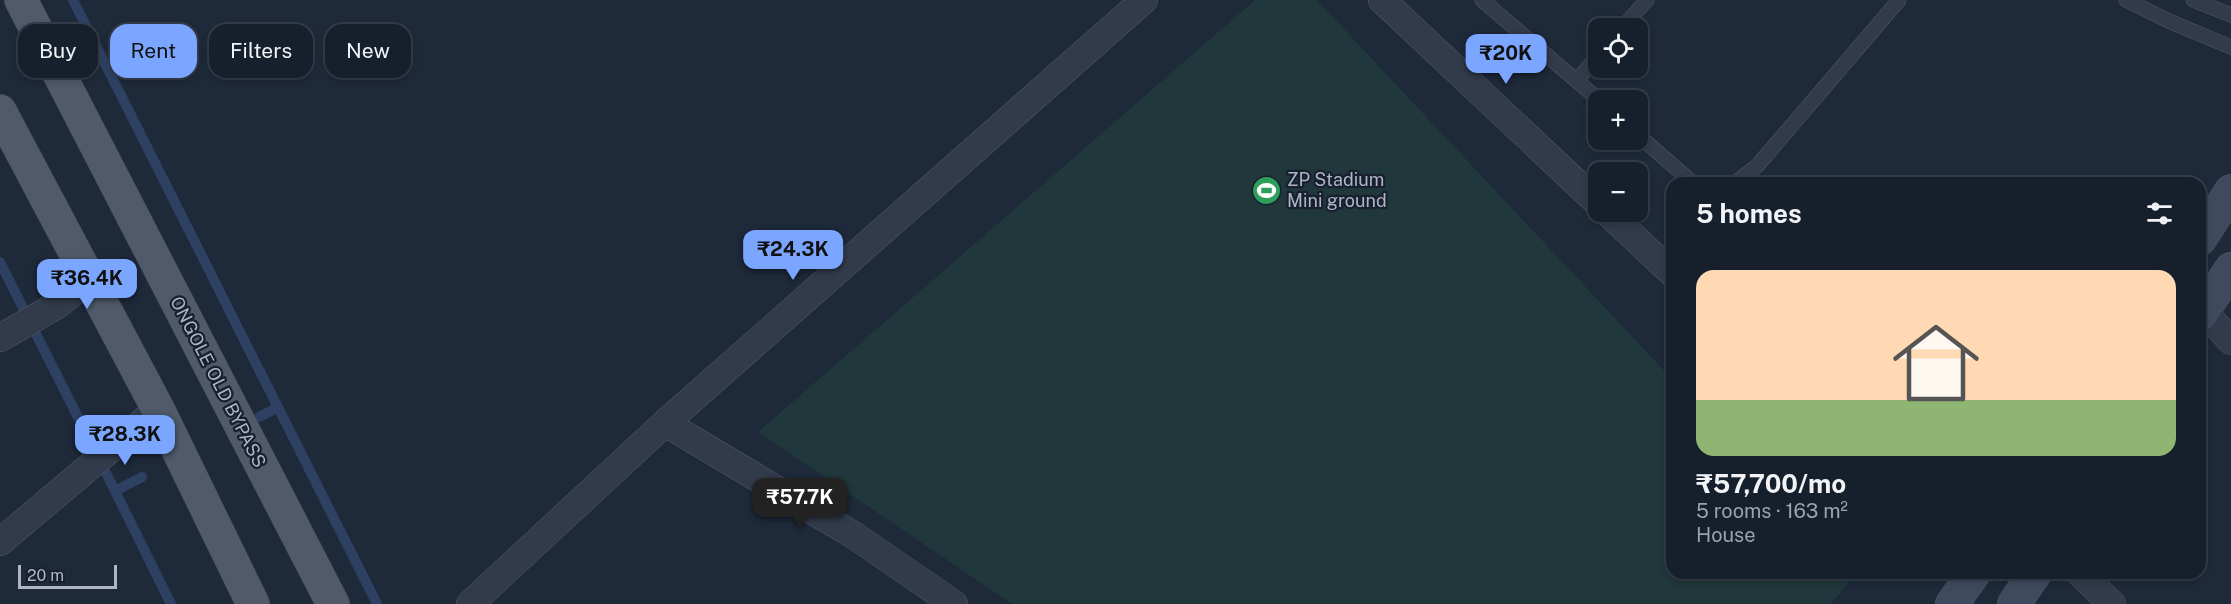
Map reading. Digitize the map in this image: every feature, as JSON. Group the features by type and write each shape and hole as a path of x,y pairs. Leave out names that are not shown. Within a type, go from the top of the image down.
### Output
{"main road":[{"name":"ONGOLE OLD BYPASS","path":"21,0 333,604"},
{"path":"0,111 158,409 253,604"},
{"path":"2206,230 2231,191"},
{"path":"2206,307 2231,268"},
{"path":"1952,604 1970,579"},
{"path":"2014,604 2031,579"}],"street":[{"path":"470,604 665,423 1144,0"},
{"path":"1382,0 1588,194"},
{"path":"1618,222 1666,267"},
{"path":"8,335 58,304 88,280"},
{"path":"2206,317 2231,341"},
{"path":"0,542 158,409"},
{"path":"665,423 855,536 954,604"},
{"path":"2086,579 2112,604"}],"lane":[{"path":"1482,0 1588,90"},
{"path":"1631,18 1647,0"},
{"path":"1743,177 1757,166 1899,0"},
{"path":"2126,0 2231,47"},
{"path":"2193,0 2231,15"},
{"path":"1576,80 1588,67"},
{"path":"1648,144 1686,177"}],"green space":[{"name":"ZP Stadium Mini ground","path":"1255,0 1317,0 1666,373 1666,579 1852,579 1831,604 1012,604 758,432"}],"waterway":[{"path":"73,0 377,604"},
{"path":"0,262 115,491"},
{"path":"259,417 277,408"},
{"path":"142,477 115,491 171,604"}],"place":[{"name":"ZP Stadium Mini ground","path":"1266,190"}]}
